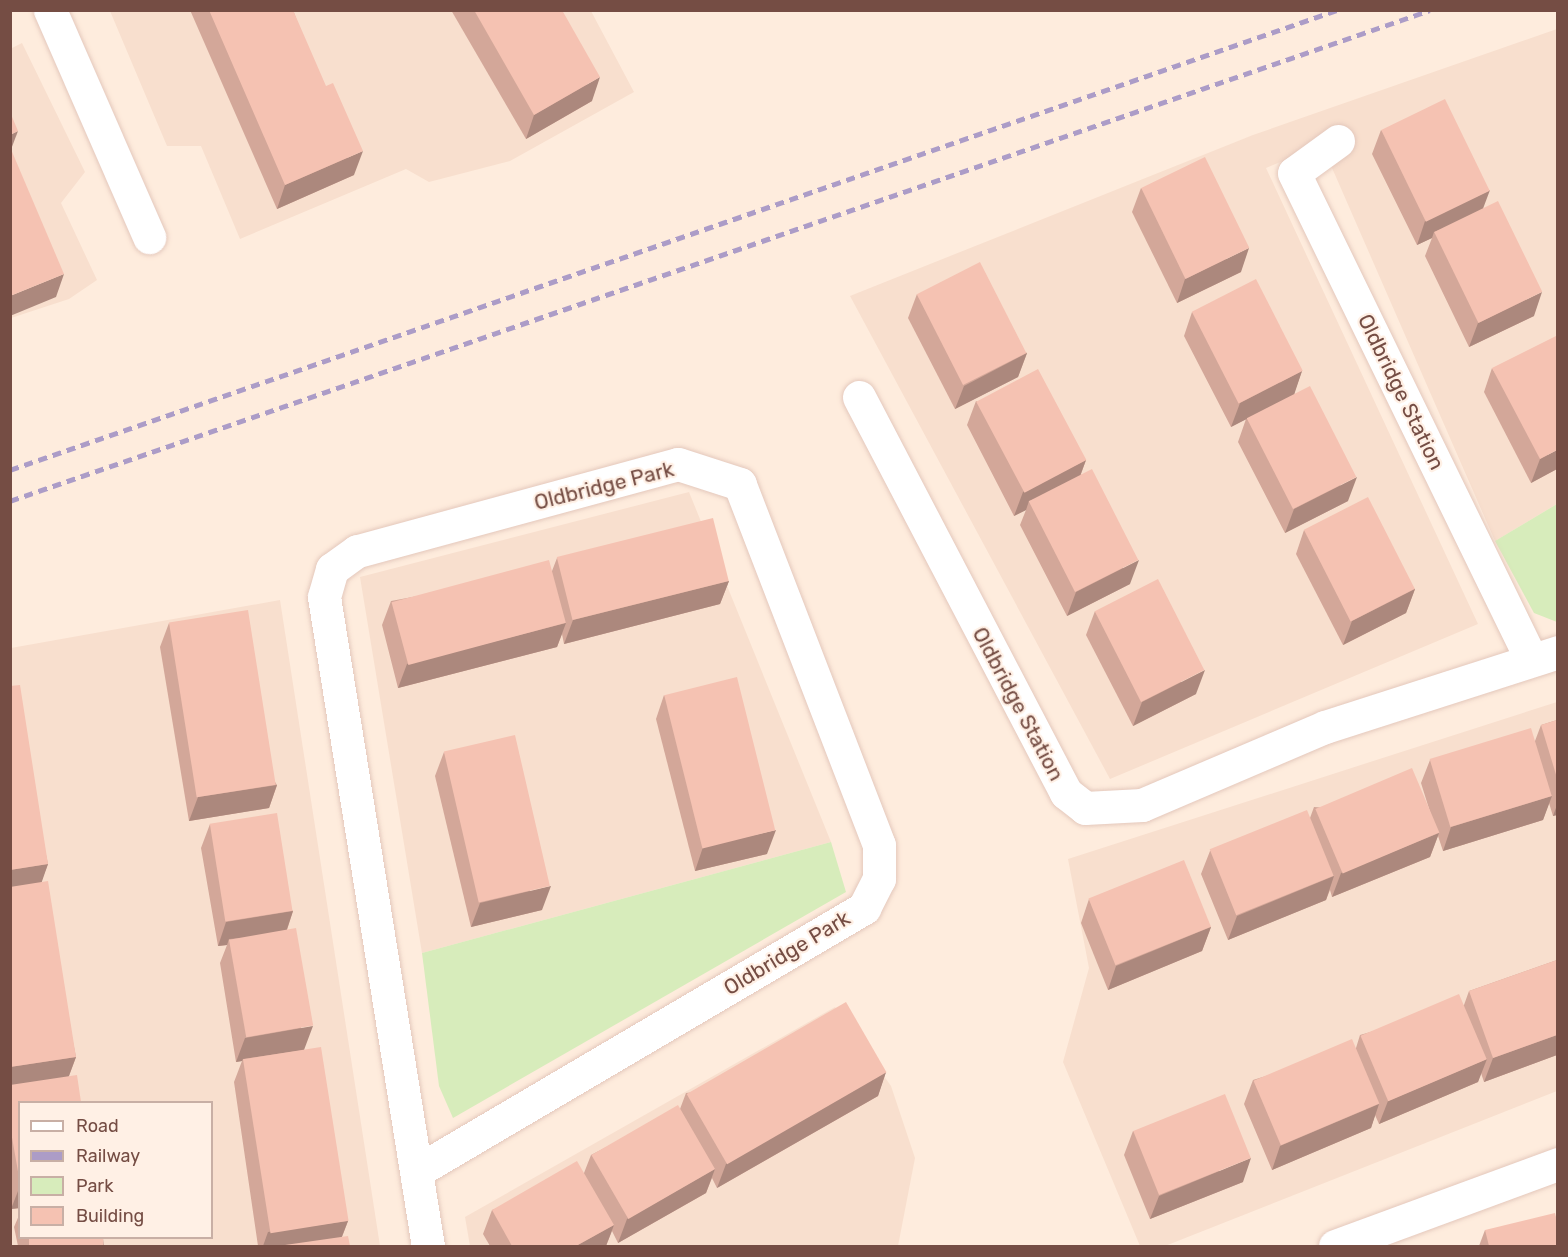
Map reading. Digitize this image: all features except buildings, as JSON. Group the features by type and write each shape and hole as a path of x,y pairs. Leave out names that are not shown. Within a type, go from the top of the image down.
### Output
{"street":[{"path":"50,10 149,237"},
{"name":"Oldbridge Station","path":"859,397 1066,793 1085,808 1142,805 1325,727 1544,656 1294,173 1338,141"},
{"name":"Oldbridge Park","path":"417,1171 864,908 879,879 879,846 740,484 678,464 357,551 332,569 324,597 428,1246"},
{"path":"1335,1246 1375,1239 1557,1164"}],"shaded area":[{"path":"110,11 591,11 634,92 510,161 429,182 406,169 240,239 201,146 167,146"},
{"path":"1557,29 1557,504 1495,541 1322,145 1266,168 1478,624 1110,779 850,296 1253,135"},
{"path":"22,43 85,172 61,203 97,280 69,299 11,318 10,49"},
{"path":"689,492 831,842 422,953 360,577"},
{"path":"280,600 380,1246 11,1246 11,648"},
{"path":"1557,702 1557,1091 1165,1246 1140,1246 1063,1062 1089,968 1068,859"},
{"path":"835,1007 891,1086 915,1158 898,1246 470,1246 465,1217"}],"green space":[{"path":"1557,504 1557,622 1534,613 1495,541"},
{"path":"831,842 846,892 453,1118 439,1086 422,953"}],"railway":[{"path":"10,470 1337,10"},
{"path":"10,501 1430,10"}]}
